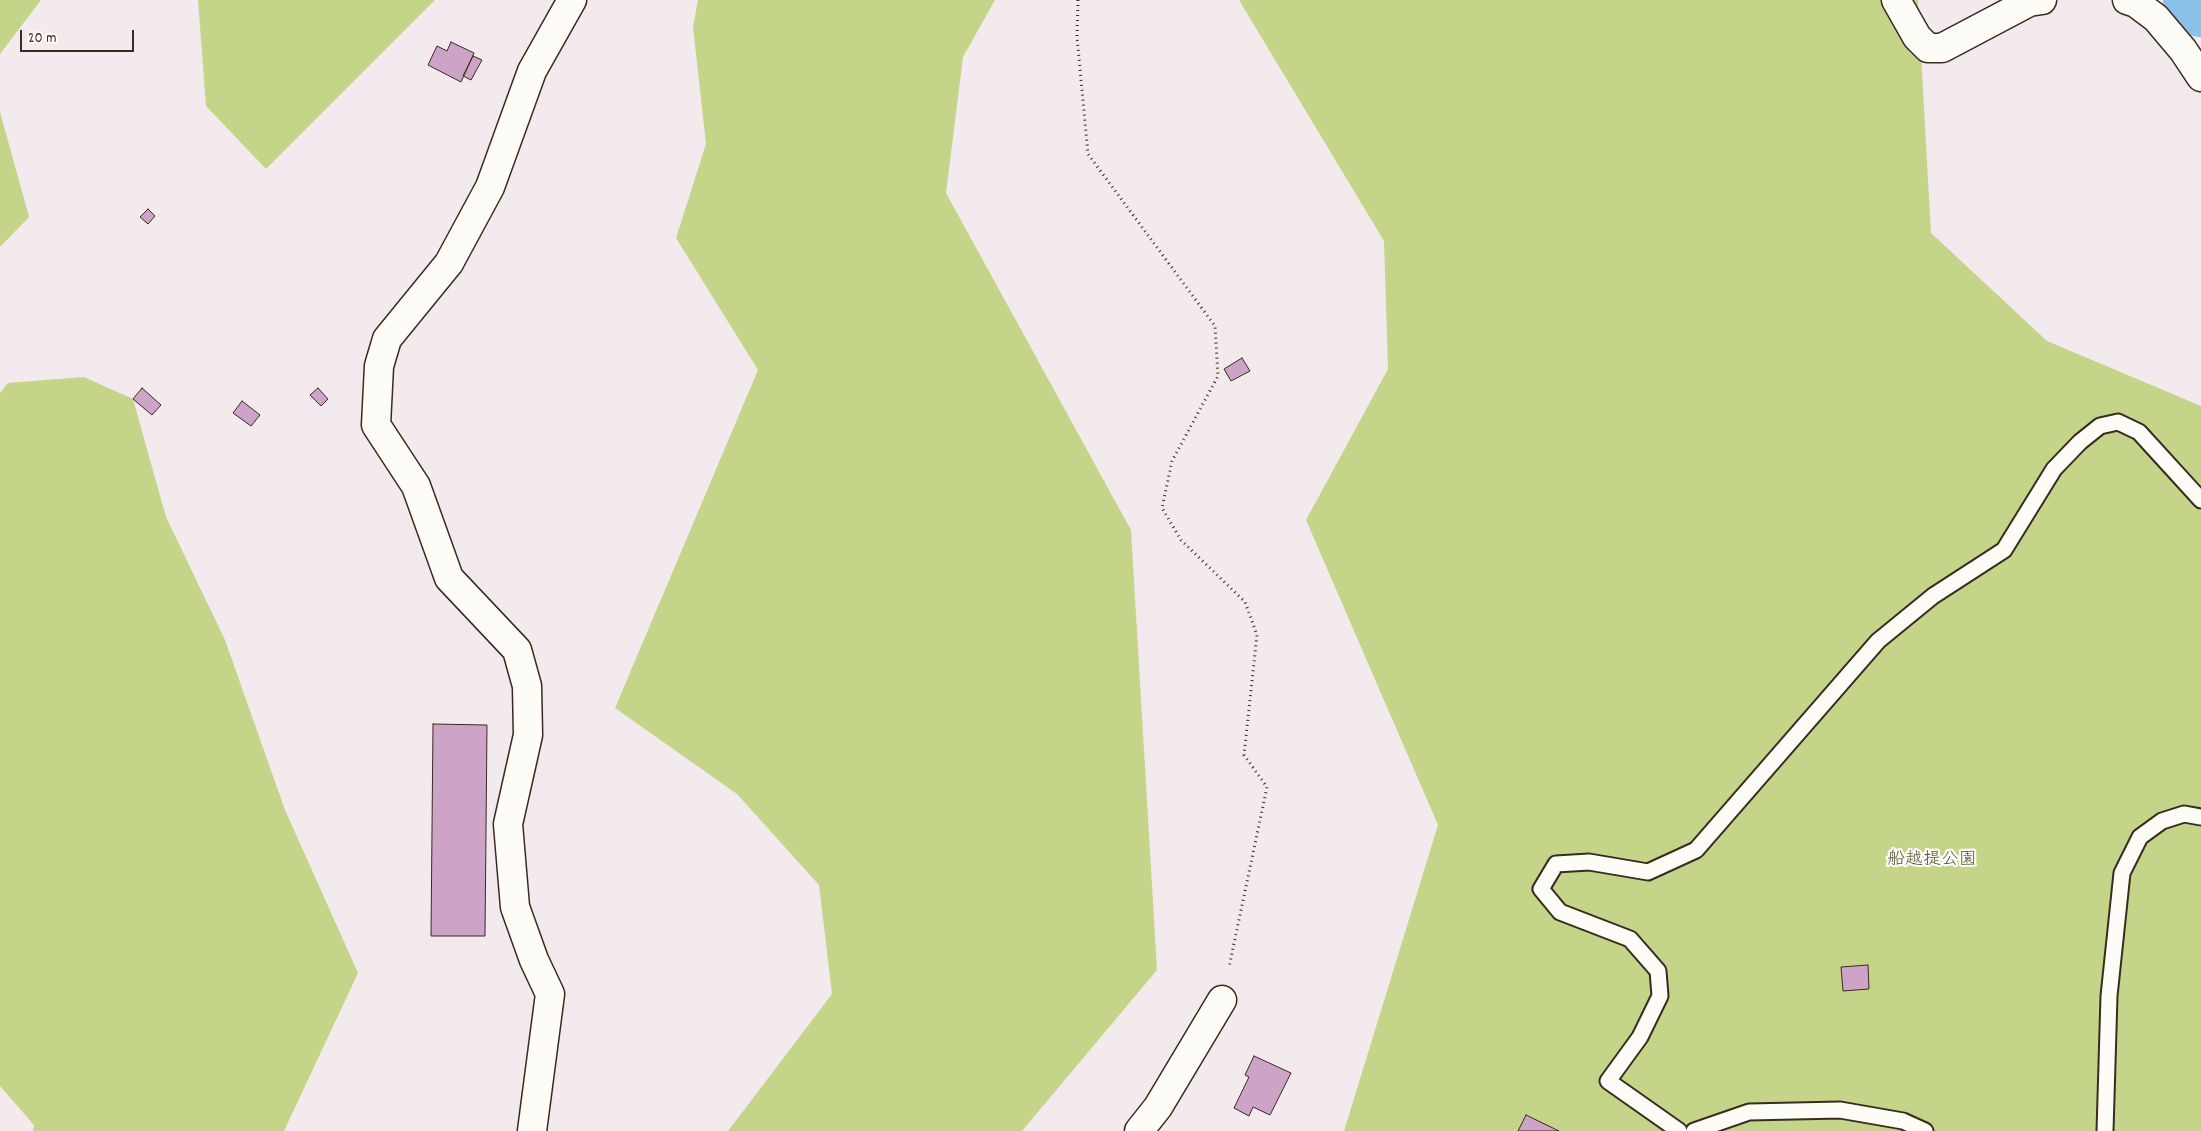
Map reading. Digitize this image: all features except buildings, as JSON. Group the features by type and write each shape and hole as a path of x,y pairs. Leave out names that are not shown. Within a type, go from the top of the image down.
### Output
{"street":[{"path":"532,1131 550,994 534,960 515,907 508,824 528,735 527,686 517,650 449,578 416,486 376,425 379,366 387,339 449,263 490,188 532,71 572,0"},
{"path":"1896,0 1917,37 1928,48 1942,48 2029,2 2042,0"},
{"path":"2128,0 2136,3 2156,18 2183,50 2201,77"},
{"path":"1139,1131 1158,1107 1222,1000"}],"lane":[{"path":"1679,1131 1608,1081 1640,1037 1660,996 1658,971 1630,939 1560,912 1541,889 1556,864 1589,862 1648,872 1696,850 1878,641 1933,596 2004,550 2054,469 2080,442 2100,426 2118,422 2139,432 2201,500"},
{"path":"2105,1131 2109,996 2122,873 2140,837 2162,821 2184,814 2201,817"},
{"path":"1694,1131 1749,1112 1840,1110 1903,1121 1925,1131"}],"path":[{"path":"1078,0 1077,37 1088,154 1215,326 1218,376 1172,461 1162,508 1181,540 1245,602 1257,635 1244,755 1267,787 1222,1000"}],"green space":[{"path":"0,0 41,0 0,54"},
{"path":"198,0 435,0 266,169 206,106"},
{"path":"698,0 995,0 963,57 946,193 1131,530 1157,970 1022,1131 728,1131 832,994 819,885 737,794 615,708 758,370 676,238 706,144 693,27"},
{"name":"船越提公園","path":"1239,0 1918,0 1931,233 2047,341 2201,406 2201,1131 1344,1131 1438,825 1306,520 1388,369 1384,241"},
{"path":"0,112 29,217 0,247"},
{"path":"84,377 133,399 166,517 225,640 285,810 358,973 284,1131 33,1131 34,1125 0,1086 0,393 8,383"}],"waterway":[{"path":"2197,0 2201,3"}]}
